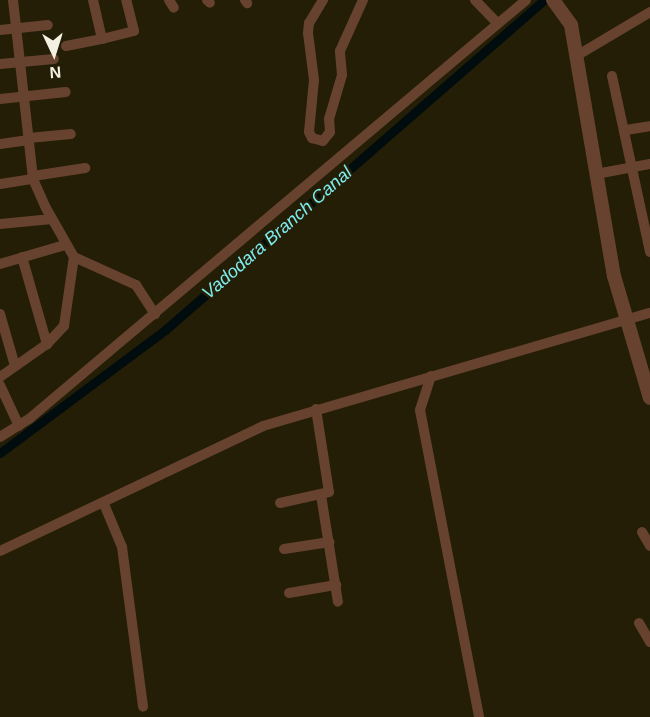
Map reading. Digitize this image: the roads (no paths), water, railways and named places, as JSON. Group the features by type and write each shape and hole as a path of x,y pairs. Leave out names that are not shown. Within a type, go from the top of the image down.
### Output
{"street":[{"path":"13,0 33,177 65,245 74,257 136,285 155,314"},
{"path":"93,0 102,39"},
{"path":"66,46 134,31 126,0"},
{"path":"323,0 309,23 308,33 314,80 309,132 312,138 323,141 330,132 329,119 342,75 340,51 363,0"},
{"path":"475,0 498,24"},
{"path":"0,437 19,426 155,314 526,0"},
{"path":"553,0 571,25 596,174 625,318 650,398"},
{"path":"578,56 650,12"},
{"path":"0,30 48,25"},
{"path":"0,64 54,60"},
{"path":"612,76 634,168 646,203 650,252"},
{"path":"0,99 66,92"},
{"path":"626,130 650,126"},
{"path":"0,144 71,134"},
{"path":"596,174 650,164"},
{"path":"0,184 85,168"},
{"path":"0,224 52,219"},
{"path":"0,264 65,245"},
{"path":"22,257 47,344"},
{"path":"0,377 47,344 64,326 69,314 74,257"},
{"path":"0,551 104,504 263,426 625,318 650,313"},
{"path":"0,314 15,366"},
{"path":"431,376 420,410 479,717"},
{"path":"0,385 19,426"},
{"path":"280,503 329,492 316,409"},
{"path":"321,495 338,602"},
{"path":"104,504 122,547 144,707"},
{"path":"642,532 650,546"},
{"path":"284,549 329,542"},
{"path":"289,593 336,585"},
{"path":"639,623 650,642"}],"waterway":[{"name":"Vadodara Branch Canal","path":"0,453 165,330 544,0"}]}
